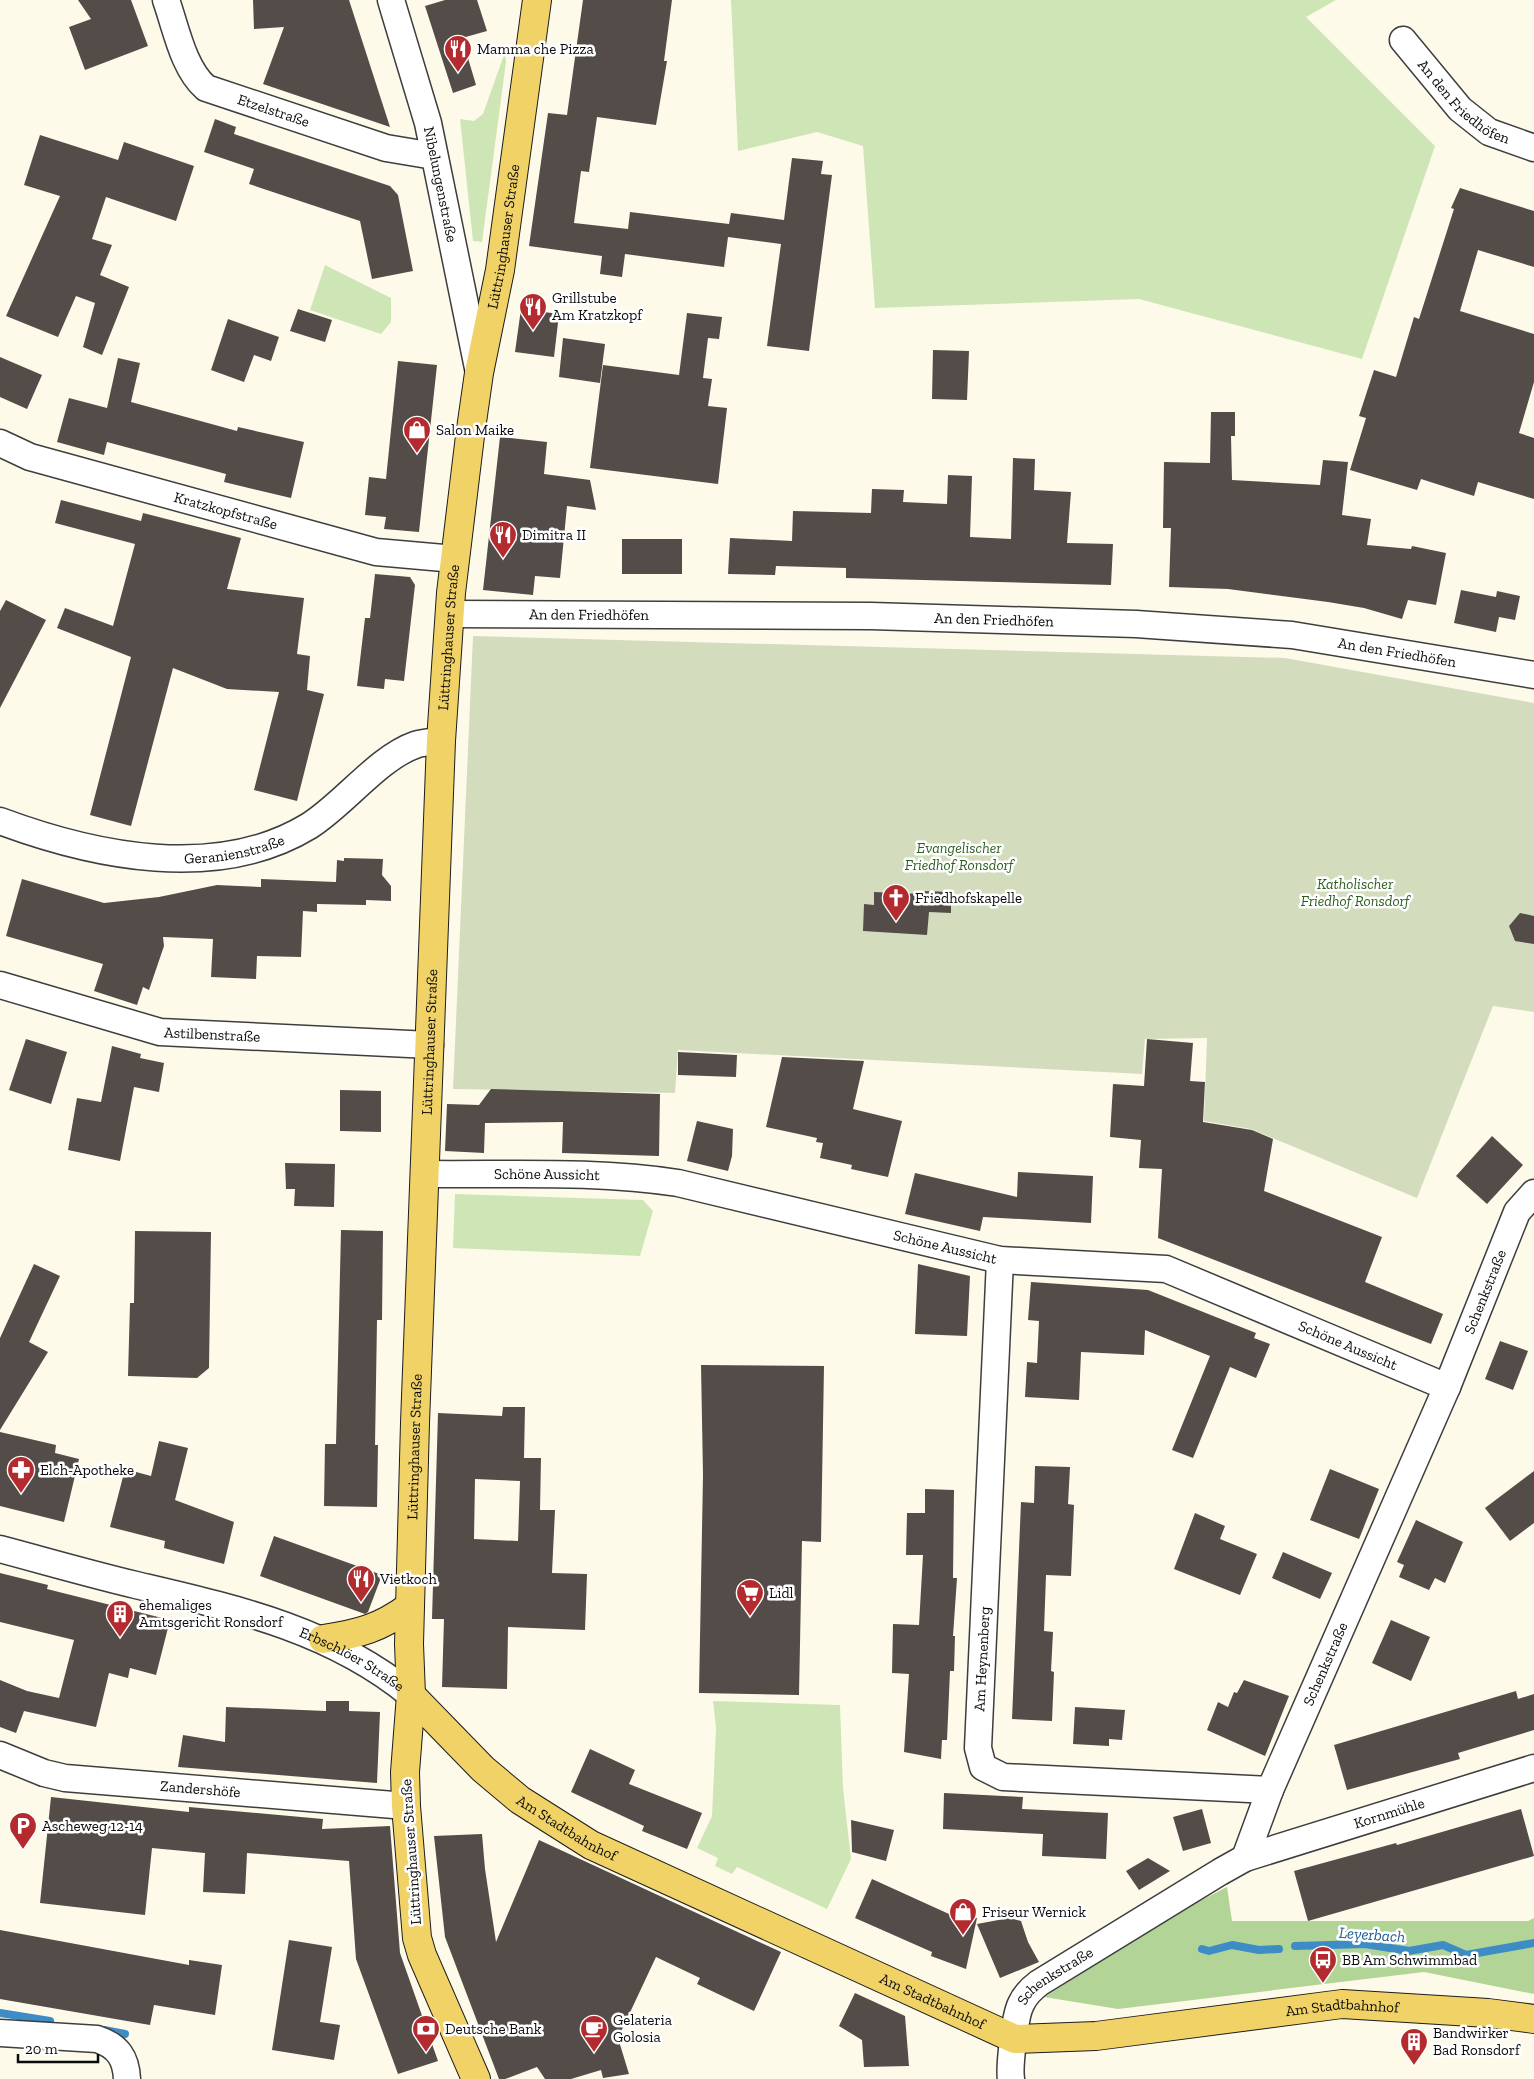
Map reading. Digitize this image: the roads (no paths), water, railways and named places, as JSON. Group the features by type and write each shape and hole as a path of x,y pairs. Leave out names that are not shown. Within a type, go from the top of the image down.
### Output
{"main road":[{"name":"Lüttringhauser Straße","path":"476,2079 422,1954 418,1938 406,1806 405,1772 411,1695 409,1607 434,888 441,741 450,614 455,559 479,373 500,270 536,0"},
{"path":"323,1639 355,1634 374,1628 409,1607"},
{"name":"Am Stadtbahnhof","path":"411,1695 483,1769 520,1800 591,1845 1014,2039 1096,2036 1342,2004 1488,2013 1534,2019"}],"street":[{"name":"Etzelstraße","path":"166,0 191,69 197,80 206,88 386,148 434,156"},
{"name":"Nibelungenstraße","path":"391,0 420,90 479,373"},
{"name":"An den Friedhöfen","path":"1403,40 1460,109 1489,132 1534,148"},
{"name":"Kratzkopfstraße","path":"0,443 30,457 376,552 455,559"},
{"name":"An den Friedhöfen","path":"450,614 871,616 1136,624 1292,635 1534,675"},
{"name":"Geranienstraße","path":"0,821 82,848 161,858 215,857 267,845 310,826 396,754 415,745 441,741"},
{"name":"Astilbenstraße","path":"0,985 160,1032 430,1045"},
{"name":"Schöne Aussicht","path":"424,1174 650,1178 678,1183 1000,1260 1166,1269 1447,1387"},
{"name":"Schenkstraße","path":"1011,2079 1010,2062 1019,2006 1029,1992 1039,1983 1245,1858 1270,1790 1447,1387 1517,1212 1534,1193"},
{"name":"Am Heynenberg","path":"1000,1260 978,1748 983,1767 1003,1777 1270,1790"},
{"name":"Erbschlöer Straße","path":"0,1549 234,1610 323,1639 368,1663 411,1695"},
{"name":"Zandershöfe","path":"0,1755 44,1773 65,1778 406,1806"},
{"name":"Kornmühle","path":"1245,1858 1534,1768"},
{"path":"0,2033 97,2039 111,2044 120,2053 126,2066 127,2079"}],"waterway":[{"name":"Leyerbach","path":"1295,1946 1365,1944 1409,1951 1443,1945 1466,1955 1534,1943"},
{"name":"Leyerbach","path":"1202,1949 1209,1951 1232,1945 1259,1950 1279,1949"},
{"name":"Leyerbach","path":"0,2013 50,2021"},
{"name":"Leyerbach","path":"104,2030 125,2034"}],"place":[{"name":"Mamma che Pizza","path":"458,73"},
{"name":"Grillstube Am Kratzkopf","path":"533,331"},
{"name":"Salon Maike","path":"417,454"},
{"name":"Dimitra II","path":"503,559"},
{"name":"Friedhofskapelle","path":"896,922"},
{"name":"Elch-Apotheke","path":"21,1494"},
{"name":"Vietkoch","path":"361,1603"},
{"name":"Lidl","path":"750,1617"},
{"name":"ehemaliges Amtsgericht Ronsdorf","path":"120,1638"},
{"name":"Ascheweg 12-14","path":"23,1850"},
{"name":"Friseur Wernick","path":"963,1936"},
{"name":"BB Am Schwimmbad","path":"1323,1984"},
{"name":"Deutsche Bank","path":"426,2053"},
{"name":"Gelateria Golosia","path":"594,2053"},
{"name":"Bandwirker Bad Ronsdorf","path":"1414,2066"}],"park label":[{"name":"Evangelischer Friedhof Ronsdorf","path":"959,856"},
{"name":"Katholischer Friedhof Ronsdorf","path":"1355,892"}]}
